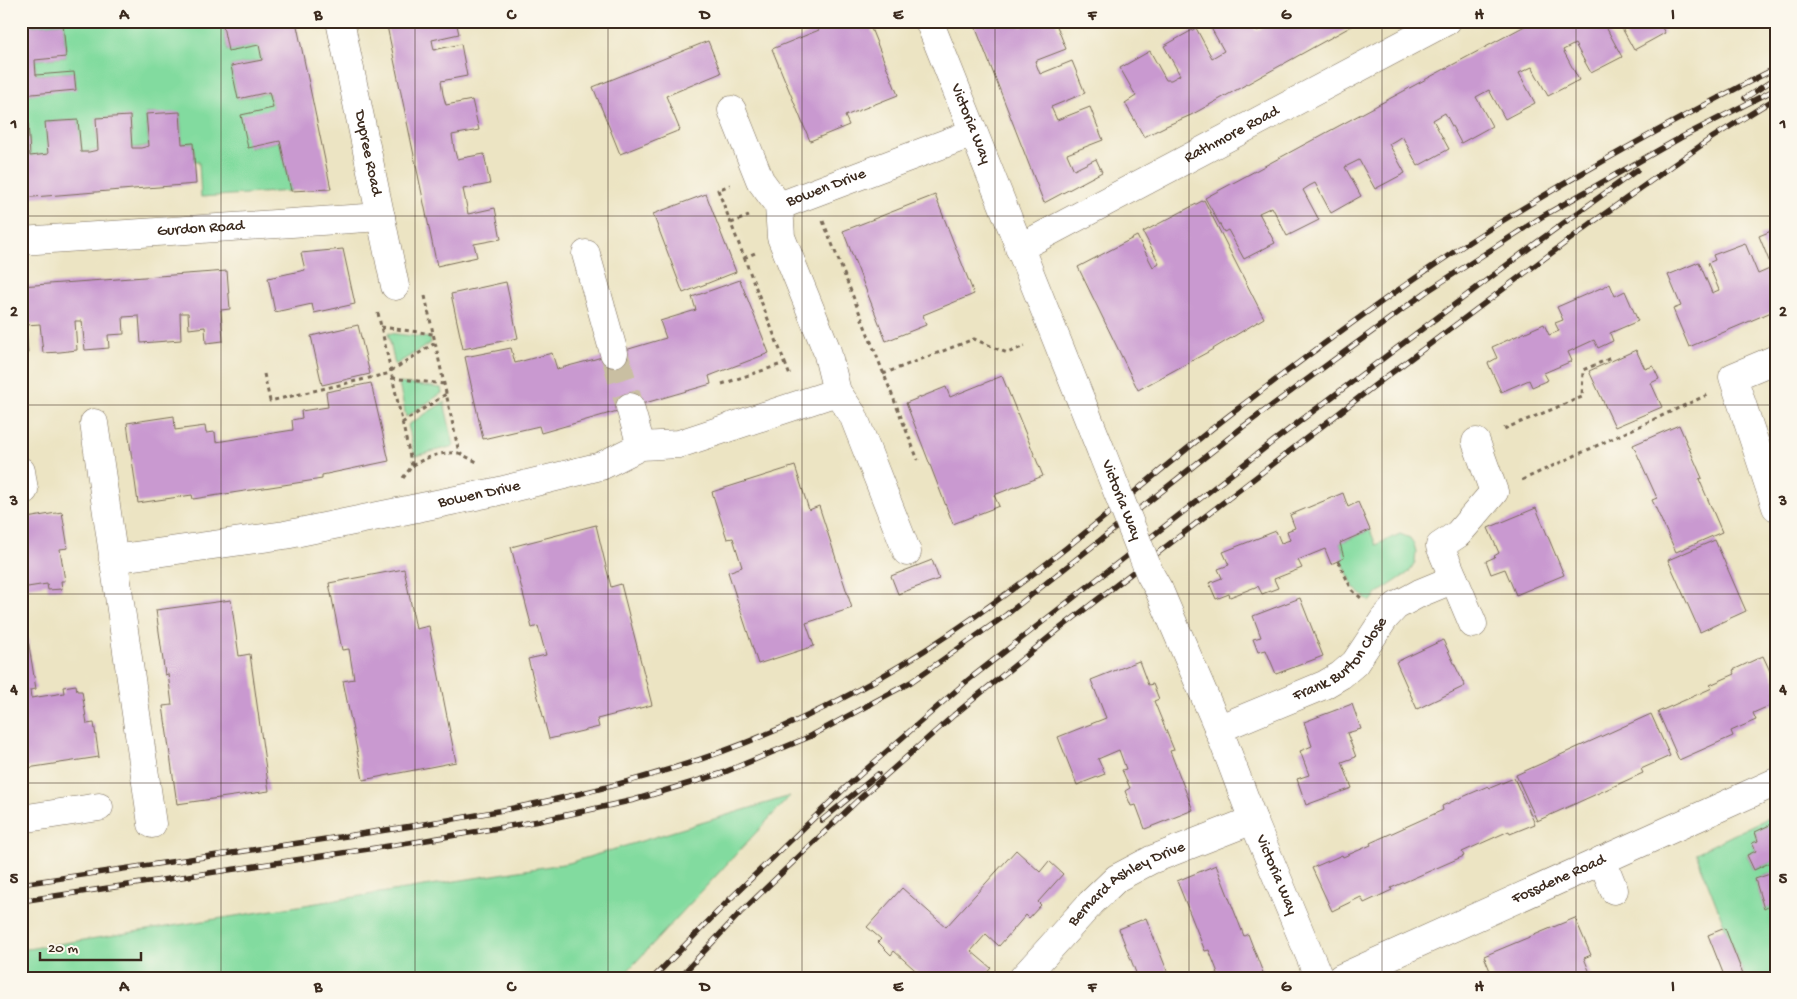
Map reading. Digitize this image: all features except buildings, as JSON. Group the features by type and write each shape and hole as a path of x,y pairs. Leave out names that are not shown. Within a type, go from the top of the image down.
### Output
{"street":[{"name":"Dupree Road","path":"340,21 395,286"},
{"name":"Victoria Way","path":"928,21 1150,574 1159,590 1218,729 1253,820 1319,978"},
{"name":"Rathmore Road","path":"1019,248 1447,21"},
{"path":"732,110 760,180 779,206"},
{"name":"Bowen Drive","path":"907,552 853,415 836,392 827,351 781,237 779,206 973,133"},
{"name":"Gurdon Road","path":"21,241 381,217"},
{"path":"586,254 614,353"},
{"path":"1776,359 1722,385 1776,507"},
{"name":"Bowen Drive","path":"113,559 284,535 495,492 601,466 641,446 679,444 836,392"},
{"path":"630,407 641,446"},
{"path":"94,423 152,824"},
{"path":"1473,624 1440,546 1458,534 1494,492 1476,442"},
{"name":"Frank Burton Close","path":"1218,729 1324,685 1341,675 1354,663 1384,619 1396,606 1420,593 1454,579"},
{"name":"Fossdene Road","path":"1341,978 1776,782"},
{"path":"21,819 98,808"},
{"name":"Bernard Ashley Drive","path":"1023,978 1091,903 1117,878 1151,860 1253,820"},
{"path":"1602,860 1614,890"}],"path":[{"path":"718,190 785,363 722,384"},
{"path":"812,193 918,460"},
{"path":"424,294 459,453"},
{"path":"378,313 412,466"},
{"path":"381,327 433,334"},
{"path":"883,374 974,339 1008,353 1028,345"},
{"path":"264,374 270,401 391,374 435,343"},
{"path":"1476,442 1582,397 1583,370 1611,358"},
{"path":"391,374 444,384"},
{"path":"1494,492 1538,474 1722,385"},
{"path":"402,423 446,394"},
{"path":"401,512 398,497 402,480 412,466 438,453 459,453 476,460 490,472 495,492"},
{"path":"1338,561 1352,590 1364,601"}],"green space":[{"path":"31,21 222,21 228,51 259,45 262,60 231,66 238,99 269,93 273,108 245,132 249,148 280,141 291,191 201,197 199,162 195,162 193,143 182,144 180,113 146,114 149,146 132,148 130,116 96,118 98,150 81,152 78,120 46,122 48,154 30,156 28,122 21,122 21,95 76,89 74,72 36,75 35,60 66,57 63,23 31,26"},
{"path":"388,333 430,338 431,343 395,365"},
{"path":"399,383 441,388 442,393 406,417"},
{"path":"444,402 454,446 415,456 408,425"},
{"path":"1370,530 1376,545 1400,534 1410,538 1416,552 1415,562 1408,573 1378,593 1370,602 1354,588 1341,559 1341,551 1343,550 1340,543"},
{"path":"790,796 621,978 21,978 21,950 569,863"},
{"path":"1776,814 1776,822 1755,832 1758,841 1753,844 1756,851 1747,855 1754,870 1776,860 1776,872 1755,879 1764,908 1770,906 1773,917 1776,916 1776,978 1745,978 1696,853"}],"tunnel":[{"path":"614,353 630,407"}],"railway":[{"path":"21,884 387,830 509,809 630,781 689,763 748,742 805,717 880,677 929,648 976,616 1061,552 1240,407 1335,335 1432,266 1533,202 1601,162 1776,68"},
{"path":"1745,98 1776,78"},
{"path":"21,901 409,843 539,821 634,800 720,774 809,737 911,682 1006,615 1244,426 1426,292 1543,216 1680,138 1776,89"},
{"path":"679,978 740,913 858,800 954,715 1058,630 1374,386 1593,222 1710,139 1776,98"},
{"path":"653,978 731,898 846,787 967,681 1275,440 1536,243 1637,170"},
{"path":"822,820 878,774"}]}
